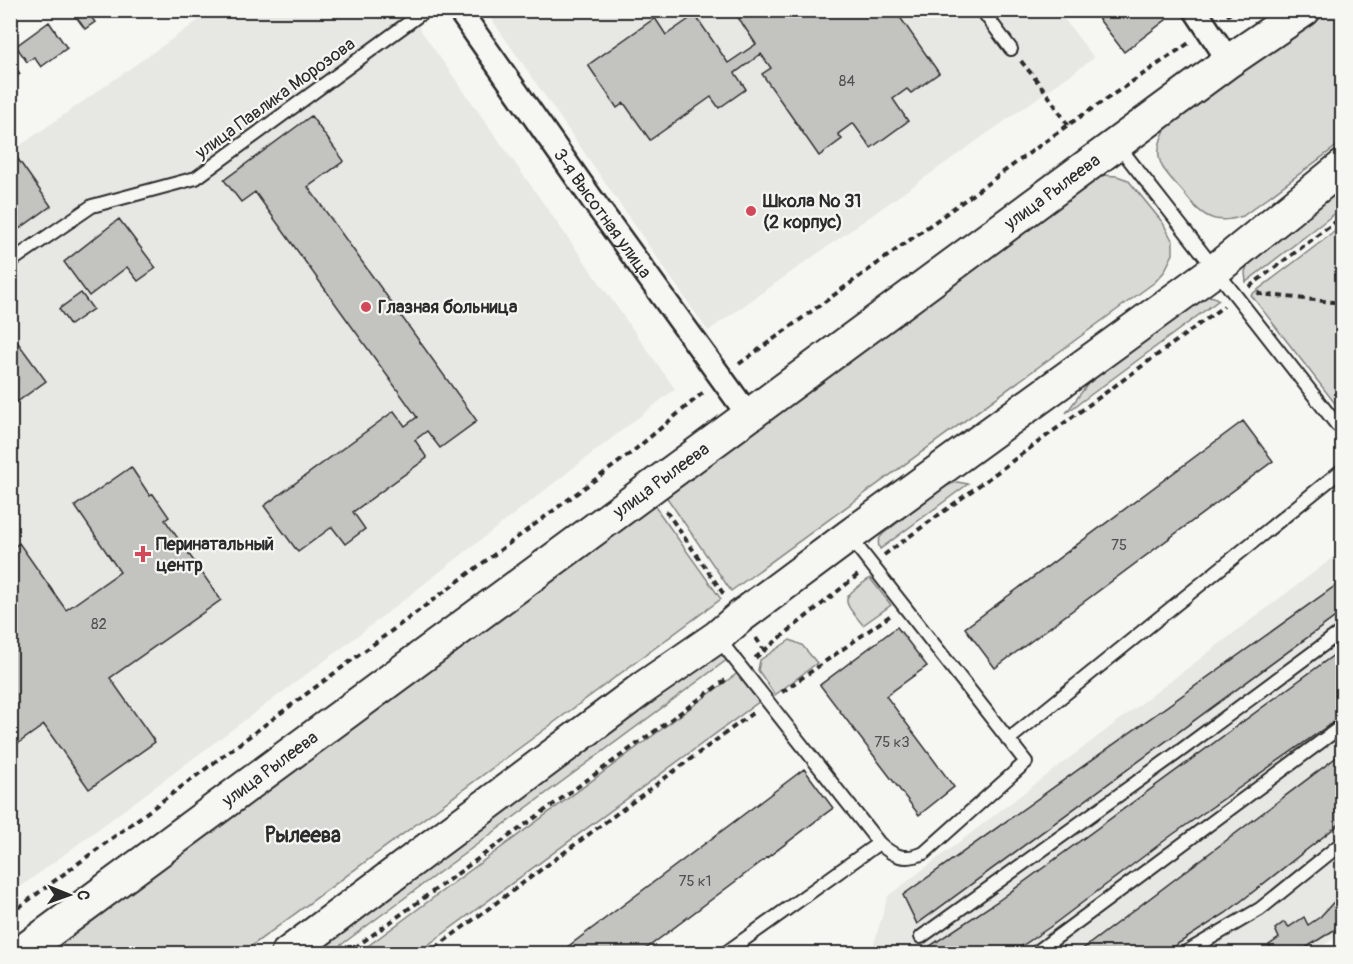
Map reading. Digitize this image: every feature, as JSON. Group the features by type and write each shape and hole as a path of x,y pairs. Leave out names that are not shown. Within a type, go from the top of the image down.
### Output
{"main road":[{"name":"улица Рылеева","path":"19,954 1229,61 1304,10"},
{"path":"287,954 849,536 1215,270 1342,167"}],"street":[{"path":"1195,10 1229,61"},
{"name":"3-я Высотная улица","path":"461,11 594,202 749,416"}],"lane":[{"name":"улица Павлика Морозова","path":"10,262 92,206 196,178 426,10"},
{"path":"982,10 1011,49"},
{"path":"1117,144 1341,427"},
{"path":"1008,740 1342,470"},
{"path":"728,627 742,668 879,843 894,856 901,858 924,853 1026,762 849,536"},
{"path":"921,937 1180,751 1342,631"},
{"path":"1034,954 1342,726"},
{"path":"724,954 879,843"},
{"path":"1183,954 1260,909 1342,843"}],"path":[{"path":"10,914 631,453 721,377 1068,125 1234,10"},
{"path":"1011,49 1046,92 1068,125"},
{"path":"346,954 742,668 871,564 1342,217"},
{"path":"1252,284 1260,294 1342,303"},
{"path":"1342,296 1338,327 1342,361"},
{"path":"631,453 728,627 764,650"},
{"path":"427,954 768,702 904,606"}],"shaded area":[{"path":"212,11 407,11 675,389 343,647 11,894 11,152"},
{"name":"Школа № 31 (2 корпус)","path":"486,11 1058,11 1094,58 708,331"},
{"path":"1331,11 1342,11 1342,142 1243,216 1222,220 1201,212 1163,168 1159,146 1164,132 1179,115"},
{"path":"1101,175 1117,176 1128,180 1163,223 1173,242 1173,254 1164,272 1155,282 731,591 663,492"},
{"path":"1342,187 1342,208 1246,282 1245,272 1249,260"},
{"path":"1342,226 1342,402 1337,406 1251,295"},
{"path":"1208,296 1219,300 1066,413 1093,377 1199,299"},
{"path":"957,482 968,484 880,549 878,541 883,534 943,487"},
{"path":"651,501 721,599 242,953 55,954 62,936"},
{"path":"1342,551 1342,933 1311,954 871,954 888,896"},
{"path":"870,578 891,605 863,625 850,609 847,599 853,590"},
{"path":"790,640 802,645 817,663 775,695 758,670 760,660"},
{"path":"722,650 728,659 330,953 323,944"},
{"path":"739,672 760,701 417,953 357,954"}],"building":[{"path":"71,10 99,10 91,17 95,22 85,29"},
{"path":"733,10 895,10 939,73 911,93 907,89 893,99 908,121 871,148 853,123 838,134 842,139 819,156 762,74 771,68 761,54 735,73 746,89 719,108 711,97 650,140 624,103 617,108 588,65 655,18 666,35 695,15 728,63 756,44"},
{"path":"1092,10 1160,10 1167,19 1124,52"},
{"path":"49,22 67,48 41,67 34,57 27,62 16,46"},
{"path":"10,59 20,74 10,80"},
{"name":"Глазная больница","path":"311,116 344,161 308,187 477,421 440,448 427,431 415,440 427,458 353,512 365,529 345,544 332,527 298,552 264,506 394,411 405,426 417,417 255,192 241,202 224,180"},
{"path":"13,152 51,206 12,234 10,154"},
{"path":"119,219 156,268 138,281 127,267 89,296 64,262"},
{"path":"81,293 93,309 70,325 59,309"},
{"path":"10,332 46,381 10,407"},
{"path":"1243,421 1273,461 995,668 965,628"},
{"path":"131,467 150,496 153,494 169,517 165,520 221,600 110,678 155,742 89,789 44,725 10,749 10,550 19,543 66,610 120,572 75,506"},
{"path":"1342,581 1342,612 917,924 903,895"},
{"path":"897,627 927,666 886,696 954,787 919,815 820,685"},
{"path":"1342,649 1342,716 1172,835 1050,927 1010,954 918,954 998,901"},
{"path":"1342,753 1342,822 1226,913 1162,954 1076,954"},
{"path":"804,769 833,808 639,954 558,954"},
{"path":"1342,893 1342,925 1296,954 1265,954 1271,950 1269,945 1279,938 1275,929 1284,922 1289,927 1304,917 1308,925 1320,917"}],"place":[{"name":"Школа № 31 (2 корпус)","path":"751,211"},
{"name":"Глазная больница","path":"366,307"},
{"name":"Перинатальный центр","path":"143,554"}],"district":[{"name":"Рылеева","path":"303,835"}]}
